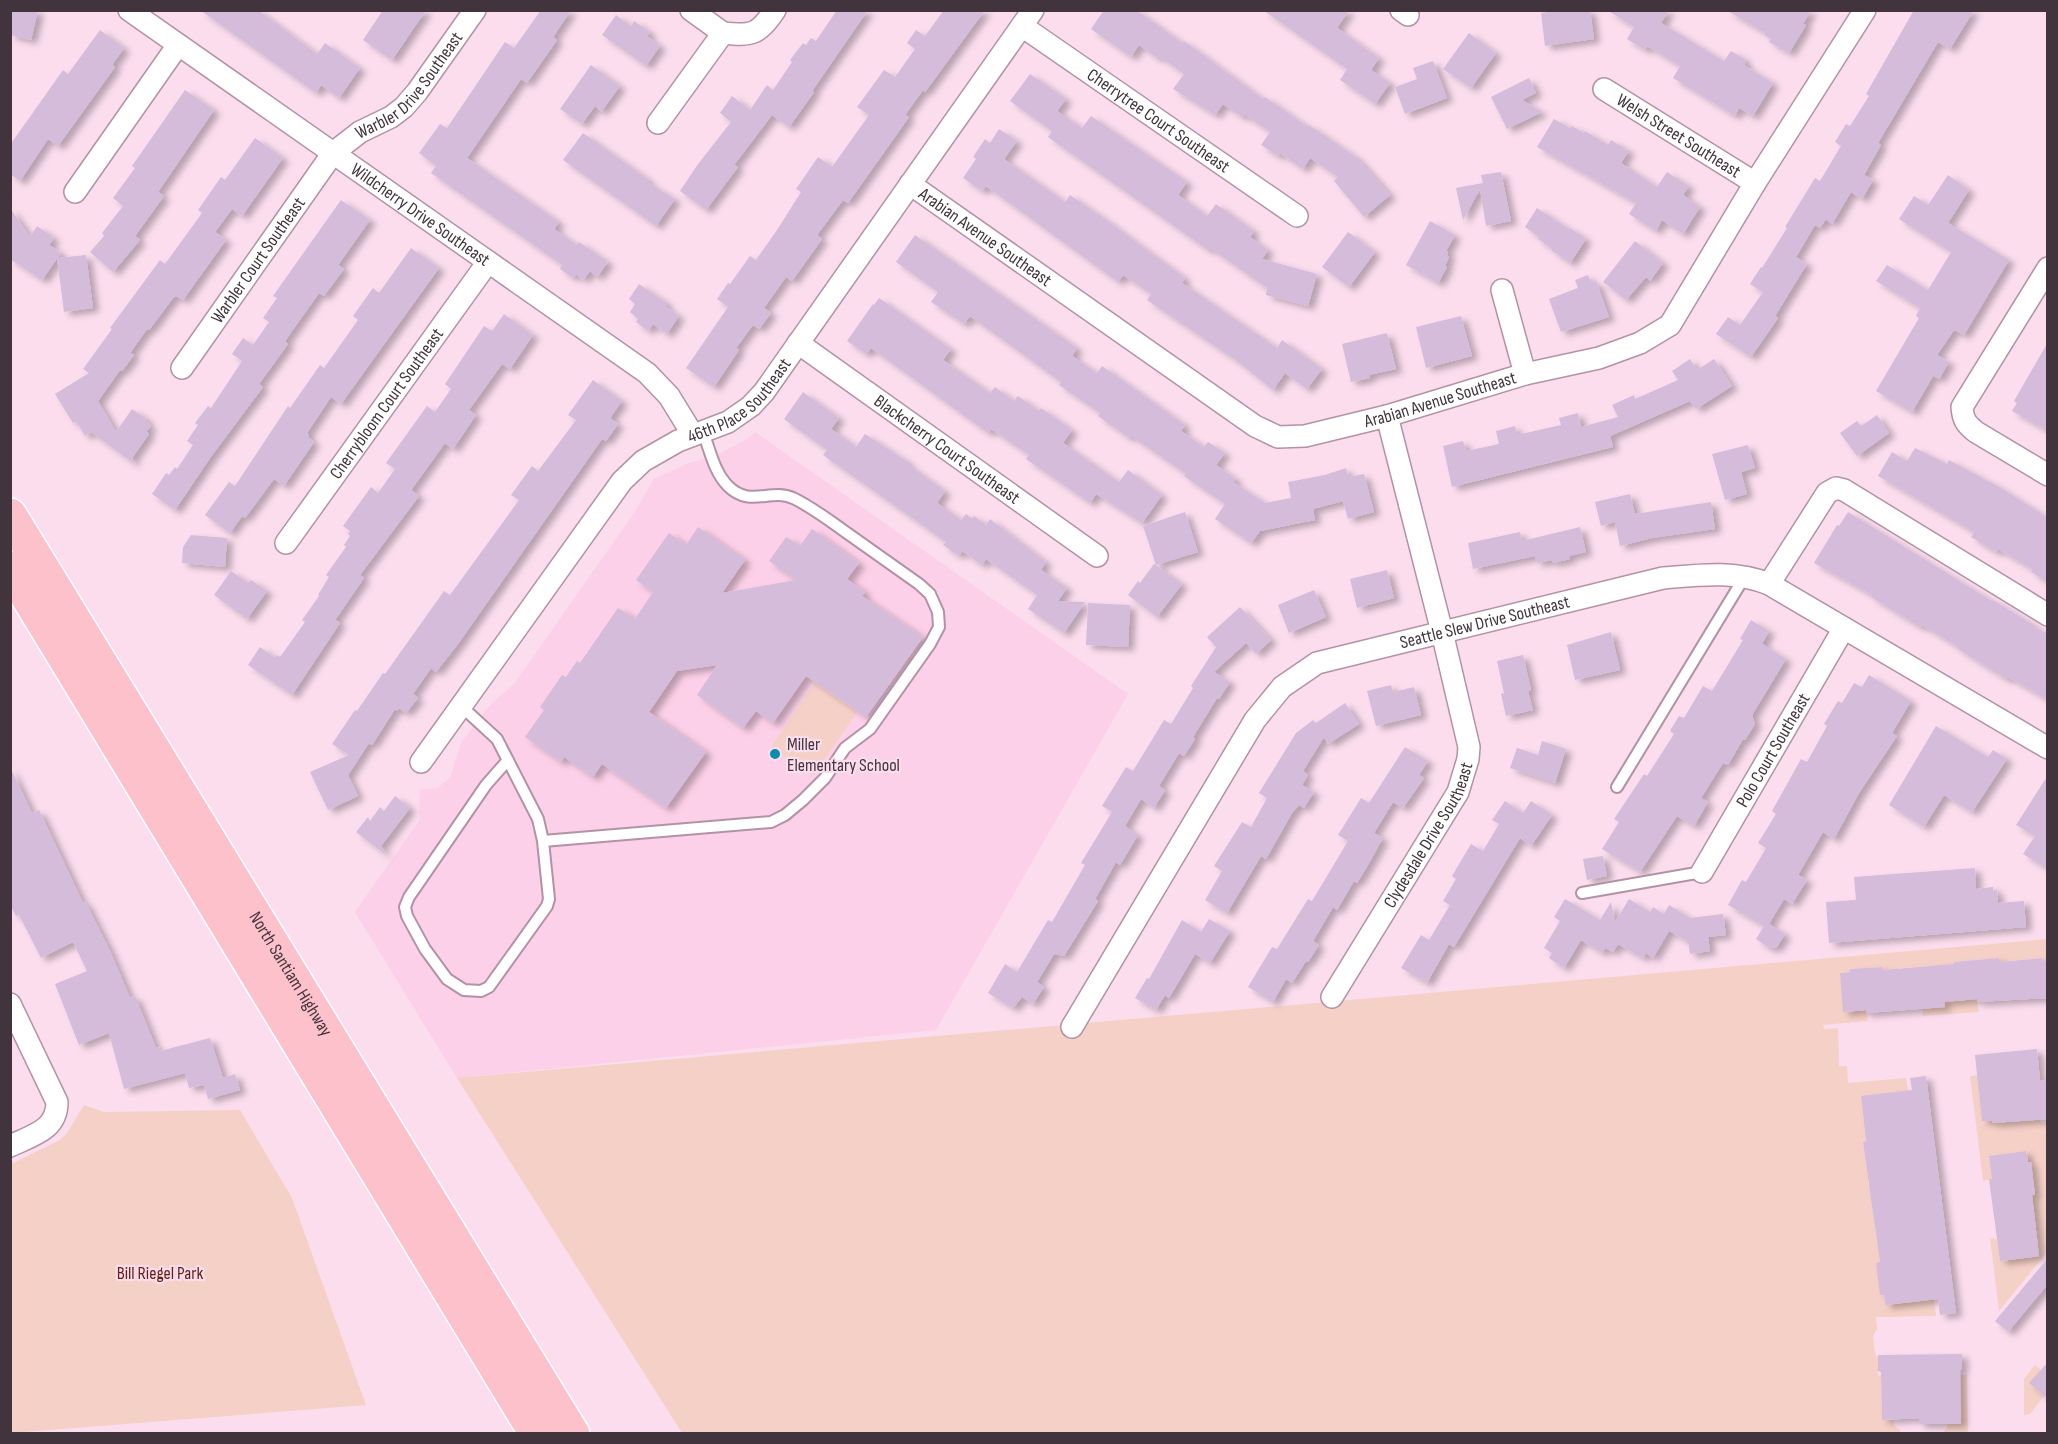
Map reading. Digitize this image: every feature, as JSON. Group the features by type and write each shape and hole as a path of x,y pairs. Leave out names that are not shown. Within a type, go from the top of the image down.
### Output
{"highway":[{"name":"North Santiam Highway","path":"10,515 573,1434"},
{"name":"North Santiam Highway","path":"10,568 536,1434"}],"street":[{"name":"Wildcherry Drive Southeast","path":"129,10 647,373 669,396 698,433"},
{"name":"Warbler Drive Southeast","path":"333,153 360,132 391,117 404,107 476,10"},
{"path":"691,10 723,33 746,35 763,27 775,10"},
{"name":"Arabian Avenue Southeast","path":"910,184 1255,426 1278,437 1305,436 1387,416 1525,374 1599,358 1640,343 1670,325 1755,183 1865,10"},
{"name":"46th Place Southeast","path":"421,762 622,481 643,461 698,433 728,422 751,406 764,392 1028,18"},
{"name":"Cherrytree Court Southeast","path":"1028,18 1297,216"},
{"path":"658,123 723,33"},
{"path":"75,192 178,45"},
{"name":"Welsh Street Southeast","path":"1604,89 1755,183"},
{"name":"Warbler Court Southeast","path":"182,368 333,153"},
{"name":"Cherrybloom Court Southeast","path":"286,543 488,262"},
{"path":"2048,268 1962,407 1963,418 1976,432 2048,475"},
{"path":"1502,290 1525,374"},
{"name":"Blackcherry Court Southeast","path":"798,343 1097,556"},
{"name":"Clydesdale Drive Southeast","path":"1332,997 1447,811 1464,777 1469,747 1387,416"},
{"path":"1769,584 1827,493 1836,488 1844,490 2048,615"},
{"name":"Seattle Slew Drive Southeast","path":"1072,1027 1256,720 1282,687 1317,663 1663,578 1717,574 1746,576 1769,584 2048,748"},
{"name":"Polo Court Southeast","path":"1702,872 1844,628"},
{"path":"10,1004 57,1101 57,1111 53,1122 43,1130 10,1146"}],"lane":[{"path":"543,841 771,822 785,815 825,778 845,748 870,729 930,644 939,627 938,612 930,594 829,520 791,497 776,494 759,498 741,496 728,486 718,473 698,433"},
{"path":"1617,786 1746,576"},
{"path":"461,706 497,739 508,760 538,819 543,841 549,899 547,906 489,987 481,991 464,990 447,979 425,949 407,916 405,907 409,897 486,785 508,760"},
{"path":"1582,892 1702,872"}],"shaded area":[{"name":"Miller Elementary School","path":"755,432 1128,694 936,1030 457,1078 355,912 419,821 420,790 437,788 450,778 461,743 490,705 514,684 634,513 654,479 686,464 719,454 747,439"}],"green space":[{"path":"815,683 857,712 813,776 771,747"},
{"path":"2047,939 2047,961 2042,961 2041,958 2009,961 2000,965 1999,958 1954,962 1958,1001 1977,999 1979,1012 1922,1016 1923,1009 1945,1007 1941,968 1931,966 1899,968 1899,972 1892,972 1891,969 1883,970 1882,967 1850,969 1850,972 1840,973 1844,1012 1866,1010 1868,1021 1823,1025 1824,1029 1838,1028 1839,1066 1847,1066 1848,1083 1906,1078 1911,1112 1861,1097 1866,1141 1863,1142 1869,1187 1908,1183 1873,1212 1877,1243 1882,1252 1879,1253 1880,1262 1876,1263 1885,1305 1921,1301 1931,1275 1936,1316 1876,1317 1877,1329 1873,1336 1875,1354 1878,1357 1878,1376 1900,1375 1894,1383 1881,1383 1882,1420 1893,1420 1900,1433 682,1433 457,1078"},
{"path":"2001,1073 1979,1083 1982,1121 1992,1121 1992,1123 2024,1121 2031,1118 2032,1121 2040,1120 2041,1123 2047,1123 2047,1252 1999,1311 1990,1238 1997,1239 2000,1261 2036,1257 2034,1246 2038,1245 2031,1162 2028,1162 2026,1151 1989,1156 1992,1179 1983,1181 1970,1076"},
{"name":"Bill Riegel Park","path":"84,1105 104,1112 240,1110 292,1198 366,1405 11,1433 11,1164 60,1140 67,1133"},
{"path":"2035,1365 2041,1370 2030,1383 2044,1396 2030,1414 2024,1415 2024,1379"},
{"path":"1946,1375 1967,1375 1968,1433 1941,1434 1947,1428 1947,1424 1960,1424"}],"building":[{"path":"10,10 38,10 31,40 10,35"},
{"path":"200,10 258,10 317,54 325,43 360,68 339,98 321,85 316,93"},
{"path":"383,10 426,10 392,60 363,40"},
{"path":"541,10 571,10 553,37 557,40 527,83 521,79 467,158 559,222 554,229 577,245 579,242 608,262 597,277 590,271 583,280 576,274 573,278 560,269 562,265 431,173 436,166 419,153 440,124 447,128 505,42 514,48"},
{"path":"837,10 868,10 789,127 772,115 734,165 738,167 706,210 680,191 731,122 720,113 732,96 750,110 767,85 773,90 792,62 790,60 803,43 806,45 811,38 816,41"},
{"path":"944,10 985,10 925,92 923,90 905,115 909,117 848,203 843,200 817,235 822,239 792,281 786,277 764,308 771,313 759,329 753,325 736,348 739,350 714,387 686,368 728,307 717,299 750,256 756,260 801,192 796,189 818,157 832,167 869,115 857,107 884,70 895,77 915,49 907,43 916,30 925,36"},
{"path":"1104,10 1136,10 1182,43 1184,41 1263,99 1265,97 1356,157 1390,195 1364,217 1334,181 1338,177 1310,158 1303,169 1280,153 1278,156 1261,145 1270,132 1244,114 1242,117 1223,104 1215,115 1173,89 1184,74 1159,56 1157,58 1139,45 1131,57 1091,29"},
{"path":"1263,10 1349,10 1337,28 1379,58 1371,70 1390,83 1375,104 1340,80 1347,69"},
{"path":"1559,10 1590,10 1594,39 1545,46 1541,13"},
{"path":"1607,10 1669,10 1661,23 1724,61 1731,51 1746,60 1744,65 1773,83 1753,116 1739,108 1735,116 1673,78 1680,66 1647,46 1645,50 1627,39 1634,27"},
{"path":"1726,10 1811,10 1803,24 1806,25 1789,53 1769,42 1771,39 1764,35 1765,33"},
{"path":"1914,10 1974,10 1950,49 1938,42 1878,143 1881,145 1864,175 1873,180 1862,199 1851,192 1832,224 1826,219 1820,228 1815,225 1796,257 1807,264 1775,316 1778,318 1751,357 1716,334 1728,317 1740,325 1763,292 1750,284 1787,228 1785,227 1815,178 1820,181 1841,146 1835,142 1846,124 1850,126 1869,96 1866,94"},
{"path":"616,15 631,26 634,21 650,32 647,36 660,46 646,66 602,35"},
{"path":"100,30 124,48 112,65 115,67 58,146 48,139 20,181 10,174 10,145 63,70 68,74"},
{"path":"1469,33 1496,53 1471,88 1443,69"},
{"path":"1433,61 1447,98 1405,114 1395,87 1417,79 1413,68"},
{"path":"591,65 620,86 601,112 595,106 582,124 560,109"},
{"path":"1030,74 1066,99 1057,111 1082,128 1091,116 1187,182 1178,195 1207,216 1216,204 1254,231 1250,237 1268,250 1262,259 1317,274 1308,306 1266,295 1267,288 1210,248 1208,250 1048,137 1052,131 1010,101"},
{"path":"1529,78 1536,93 1522,100 1542,112 1507,129 1491,97"},
{"path":"185,90 214,110 158,192 164,196 135,236 140,240 113,272 90,252 104,236 102,233 123,206 113,198 135,168 132,166"},
{"path":"1554,119 1570,128 1572,126 1584,133 1585,131 1608,145 1611,140 1629,151 1621,163 1657,187 1667,172 1689,186 1683,195 1700,207 1683,234 1662,220 1656,231 1629,214 1636,203 1537,147"},
{"path":"999,129 1017,141 1004,159 1065,202 1070,195 1102,217 1185,278 1182,283 1277,348 1282,340 1322,369 1307,389 1285,373 1273,390 1237,361 1147,300 1151,294 1123,275 1118,282 986,186 982,191 963,178 976,159 973,157 985,139 990,143"},
{"path":"583,133 649,180 647,182 675,199 656,226 563,160"},
{"path":"255,138 283,158 242,216 232,209 215,232 226,240 183,300 176,296 173,298 149,330 147,329 130,353 134,355 98,401 116,432 132,409 147,419 145,421 151,426 146,432 149,434 132,458 136,465 91,432 85,436 76,421 73,423 55,394 89,373 83,369 112,329 110,328 160,260 165,264 202,213 198,210 221,177 225,180"},
{"path":"1501,172 1511,221 1486,226 1480,189 1463,220 1456,188 1483,183 1481,175"},
{"path":"1948,175 1969,190 1948,223 2009,260 1964,335 1954,330 1937,355 1949,362 1939,379 1933,376 1912,412 1876,391 1919,318 1916,316 1920,308 1876,281 1887,265 1928,290 1951,252 1899,219 1914,196 1928,205"},
{"path":"341,200 370,220 338,265 344,269 324,296 319,293 285,341 288,344 259,384 263,387 175,510 152,494 166,473 169,475 175,467 177,469 193,445 187,441 198,425 195,423 208,406 211,408 242,361 232,354 243,338 253,345 269,322 263,318 277,298 273,296"},
{"path":"10,208 30,237 37,226 54,238 49,245 61,253 42,280 10,259"},
{"path":"1537,208 1586,239 1570,263 1525,227"},
{"path":"1430,221 1455,235 1446,251 1449,257 1445,266 1447,267 1438,283 1406,265"},
{"path":"1348,232 1375,252 1349,287 1322,267"},
{"path":"915,235 1077,348 1072,356 1097,373 1102,366 1185,425 1181,431 1204,447 1208,442 1225,453 1216,465 1236,479 1233,482 1265,503 1291,498 1288,482 1325,475 1346,468 1348,477 1364,474 1374,512 1348,519 1343,501 1313,509 1315,520 1260,531 1251,543 1215,519 1225,504 1184,476 1186,474 1098,416 1100,413 1059,385 1061,382 970,316 964,324 931,302 938,292 896,262"},
{"path":"1635,241 1663,263 1650,281 1646,277 1626,300 1603,282"},
{"path":"411,248 439,268 341,404 331,397 307,433 314,442 284,486 274,479 245,518 242,516 230,533 205,515 229,482 235,486 288,406 290,408 320,365 324,368 358,320 353,316 373,288 379,293"},
{"path":"86,255 93,308 64,312 57,258"},
{"path":"1588,275 1591,283 1596,281 1609,317 1561,332 1549,299 1578,288 1575,280"},
{"path":"639,284 667,303 665,306 679,316 667,334 653,324 648,331 636,322 638,319 630,312 635,304 629,299"},
{"path":"879,298 951,349 943,360 990,393 995,387 1014,401 1018,396 1039,411 1041,408 1072,430 1063,443 1119,482 1128,470 1162,495 1142,523 1096,494 1090,503 1026,459 1029,455 991,429 988,433 871,348 866,354 847,341"},
{"path":"504,314 533,335 510,369 502,364 469,410 476,415 453,449 445,443 411,490 419,496 360,575 364,578 335,620 340,623 292,695 248,665 260,647 275,658 277,655 280,657 305,622 302,620 329,577 326,575 346,547 344,545 350,536 348,534 350,531 343,526 371,487 378,493 395,469 386,463 427,406 435,412 451,389 445,384 484,326 492,331"},
{"path":"1461,316 1472,356 1426,368 1416,327"},
{"path":"1387,333 1396,369 1351,382 1342,344"},
{"path":"2048,342 2048,431 2012,411 2017,403 2014,401"},
{"path":"1690,359 1697,370 1714,359 1732,386 1696,409 1690,401 1610,436 1613,447 1452,487 1443,446 1463,441 1466,451 1499,444 1496,431 1515,426 1517,435 1561,425 1559,418 1578,413 1581,427 1618,417 1612,405 1634,395 1635,399 1678,380 1672,371"},
{"path":"593,380 622,401 610,418 618,424 606,441 602,439 458,644 436,672 431,668 413,694 418,698 406,713 399,708 397,711 395,709 372,745 369,743 348,775 358,796 328,810 310,772 349,755 332,744 444,591 450,595 519,500 511,495 532,466 538,471 576,420 568,415"},
{"path":"803,392 839,418 831,429 856,447 865,434 908,462 907,464 945,491 937,503 961,520 966,514 972,518 974,516 986,525 990,519 1046,562 1041,570 1067,588 1058,601 1085,602 1064,633 1028,609 1037,595 986,559 982,565 962,551 959,556 943,545 946,542 823,455 827,450 784,419"},
{"path":"1877,415 1889,433 1857,456 1840,433 1857,421 1861,426"},
{"path":"1748,445 1755,468 1741,472 1747,494 1725,500 1712,454"},
{"path":"1915,448 1947,464 1949,460 2001,488 2048,518 2048,582 2031,572 2032,569 1998,549 1996,552 1971,537 1974,532 1878,476 1892,452 1907,461"},
{"path":"1630,494 1635,514 1711,502 1715,529 1652,538 1620,546 1615,522 1601,526 1595,502"},
{"path":"1185,512 1198,552 1156,565 1143,526"},
{"path":"1848,512 2048,634 2048,700 2008,677 2006,679 1929,629 1921,625 1920,627 1871,597 1872,595 1814,563 1837,525 1839,526"},
{"path":"698,527 745,560 722,593 796,580 769,561 786,537 800,546 812,529 859,563 847,579 865,592 862,596 923,637 866,717 806,676 773,723 756,711 743,728 697,695 717,665 677,671 649,712 706,752 666,808 602,764 593,777 564,757 561,762 525,737 544,710 540,707 562,675 566,677 577,661 580,663 618,608 635,619 653,592 636,580 669,533 686,545"},
{"path":"1580,527 1586,552 1569,556 1570,559 1553,563 1552,560 1537,563 1535,556 1473,569 1468,543 1520,532 1522,541"},
{"path":"191,535 227,538 225,567 182,563 183,547"},
{"path":"1154,564 1182,584 1157,617 1128,595"},
{"path":"1387,570 1394,598 1357,608 1350,579"},
{"path":"231,571 248,583 251,580 267,591 247,619 214,595"},
{"path":"1314,590 1326,617 1289,633 1278,605"},
{"path":"1088,603 1130,605 1128,647 1086,645"},
{"path":"1240,607 1271,640 1256,654 1246,643 1214,672 1230,682 1219,699 1217,698 1184,756 1179,753 1159,786 1165,790 1154,808 1141,799 1125,826 1138,835 1120,865 1116,862 1095,899 1098,901 1064,956 1054,954 1037,982 1044,987 1033,1004 1022,997 1013,1008 988,993 1005,964 1017,972 1048,920 1052,922 1085,865 1081,863 1112,812 1102,806 1126,767 1133,771 1164,720 1171,724 1193,688 1191,686 1216,647 1207,637"},
{"path":"1751,620 1769,631 1762,644 1786,659 1752,715 1755,724 1728,765 1723,763 1701,798 1708,802 1694,826 1677,816 1640,872 1602,849 1619,822 1614,819 1644,774 1647,776 1674,734 1670,731 1679,716 1684,718 1703,686 1712,691 1743,640 1740,639"},
{"path":"1611,632 1620,670 1575,680 1567,645"},
{"path":"1523,655 1533,710 1506,716 1497,661"},
{"path":"1869,675 1911,701 1892,733 1897,736 1859,793 1834,839 1823,832 1798,875 1807,880 1792,904 1784,899 1769,924 1785,934 1777,947 1769,948 1756,939 1764,926 1728,905 1742,880 1746,882 1766,848 1758,843 1776,814 1772,811 1801,759 1807,762 1827,726 1824,724 1838,701 1842,703 1854,683 1862,687"},
{"path":"1391,685 1393,692 1414,687 1421,715 1376,726 1367,691"},
{"path":"1345,703 1359,724 1328,744 1324,737 1303,771 1308,775 1302,785 1314,792 1304,808 1299,805 1292,813 1266,859 1261,856 1227,913 1205,900 1222,871 1214,866 1242,822 1251,827 1267,798 1259,793 1296,733 1313,720 1316,723"},
{"path":"1936,726 1988,757 1993,750 2007,759 1972,812 1944,795 1924,827 1889,805"},
{"path":"1542,741 1566,749 1555,783 1510,768 1517,748 1538,755"},
{"path":"1405,747 1428,761 1419,775 1424,778 1403,808 1393,802 1374,833 1383,838 1368,865 1357,883 1354,881 1337,910 1333,907 1313,941 1319,945 1308,962 1306,961 1292,983 1286,979 1273,1002 1248,987 1272,947 1277,949 1308,899 1312,901 1348,841 1338,835 1361,798 1369,803"},
{"path":"10,767 32,813 39,810 83,903 85,901 110,951 130,998 135,996 156,1048 159,1047 160,1051 210,1038 223,1078 235,1074 240,1090 208,1099 204,1085 189,1088 185,1073 124,1089 109,1033 79,1045 55,984 87,971 73,942 41,958 19,915 16,916 10,904"},
{"path":"2048,775 2048,869 2023,854 2035,836 2016,825"},
{"path":"395,796 410,808 381,846 386,855 356,832 368,817 370,821 380,807 384,811"},
{"path":"1505,801 1523,813 1531,801 1552,815 1531,846 1520,838 1454,947 1449,944 1427,983 1401,968 1421,935 1429,940 1450,905 1443,901 1456,879 1452,876 1471,844 1483,851 1499,824 1492,820"},
{"path":"1603,856 1607,876 1587,880 1583,859"},
{"path":"1975,868 1976,889 1993,887 1993,891 1997,890 1998,903 2024,901 2026,927 1829,943 1826,902 1856,900 1854,877"},
{"path":"1565,899 1600,920 1611,902 1615,922 1629,899 1650,912 1653,907 1664,914 1669,905 1690,918 1723,914 1726,935 1708,937 1710,951 1690,954 1688,941 1669,931 1653,958 1646,953 1643,958 1618,944 1613,952 1605,948 1602,953 1581,940 1564,968 1549,958 1552,953 1544,948 1560,921 1554,917"},
{"path":"1209,919 1230,931 1210,963 1195,954 1169,998 1165,995 1156,1010 1135,998 1147,978 1149,979 1182,920 1201,932"},
{"path":"1999,958 2000,962 2042,958 2042,961 2048,961 2048,998 1977,1002 1977,999 1944,1002 1945,1007 1866,1013 1866,1010 1843,1012 1840,973 1850,972 1850,969 1882,967 1883,970"},
{"path":"2037,1049 2040,1081 2048,1080 2048,1119 1992,1123 1992,1121 1982,1121 1975,1055"},
{"path":"1926,1076 1956,1313 1940,1315 1938,1299 1885,1305 1884,1295 1880,1295 1876,1263 1880,1262 1863,1142 1866,1141 1861,1096 1912,1090 1910,1078"},
{"path":"2026,1151 2028,1162 2031,1162 2035,1195 2032,1195 2039,1256 2000,1261 1989,1179 1992,1179 1989,1156"},
{"path":"2048,1258 2048,1284 2008,1332 1995,1321"},
{"path":"1962,1354 1961,1424 1919,1424 1919,1418 1882,1420 1881,1372 1878,1371 1878,1355"},
{"path":"2048,1362 2048,1399 2029,1383"}],"place":[{"name":"Miller Elementary School","path":"775,754"}]}
